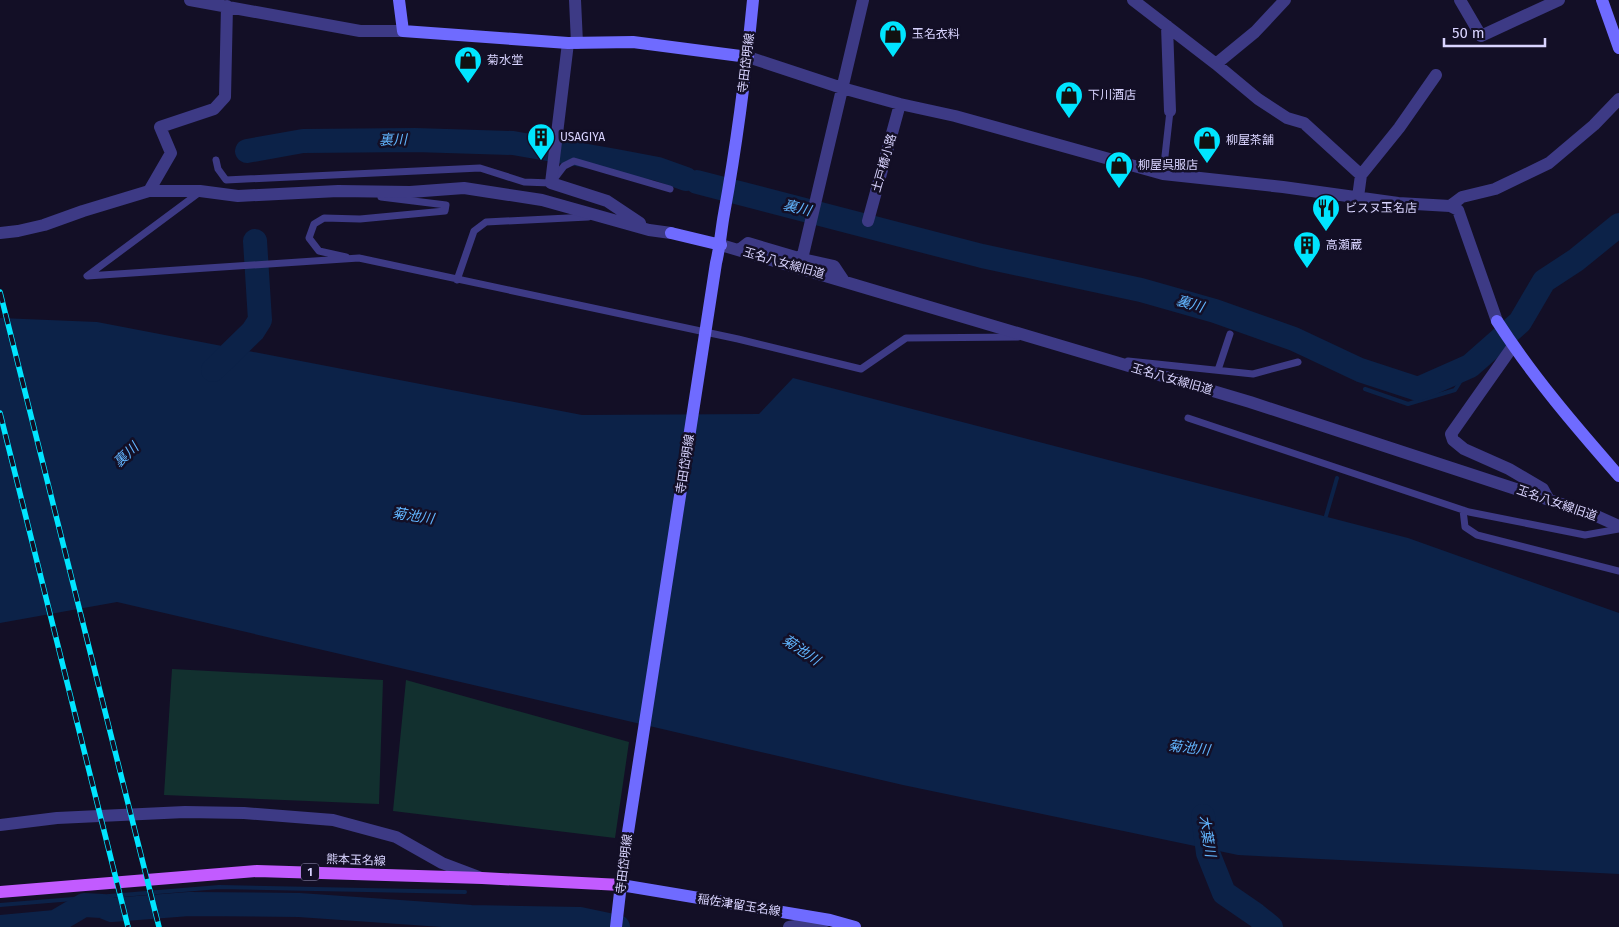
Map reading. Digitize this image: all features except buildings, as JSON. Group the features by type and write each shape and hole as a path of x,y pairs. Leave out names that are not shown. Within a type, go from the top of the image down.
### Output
{"main road":[{"path":"399,0 403,31 573,43 633,42 748,57"},
{"name":"寺田岱明線","path":"617,921 624,858 720,245 722,222 733,165 748,57 753,0"},
{"path":"1602,0 1619,48"},
{"path":"671,233 720,245"},
{"path":"1497,322 1565,415 1619,476"},
{"name":"熊本玉名線","path":"0,892 257,871 482,878 621,885"},
{"name":"稲佐津留玉名線","path":"621,885 830,920 856,927"}],"street":[{"path":"190,0 360,31 403,31"},
{"path":"575,0 573,43 557,123 551,183 607,201 649,230"},
{"path":"802,259 864,0"},
{"path":"1133,0 1258,99 1287,118 1304,122 1361,175"},
{"path":"1216,64 1255,32 1285,0"},
{"path":"1460,0 1481,36 1559,0"},
{"path":"149,191 171,153 160,128 214,109 226,97 227,6"},
{"path":"1167,26 1170,112"},
{"path":"748,57 842,88 900,104 955,116 1163,174 1398,203 1450,206 1458,210 1497,322"},
{"path":"1358,197 1361,175 1399,128 1436,75"},
{"path":"1450,206 1462,197 1495,189 1549,163 1594,125 1619,99"},
{"name":"土戸橋小路","path":"868,221 900,104"},
{"path":"0,234 18,232 44,225 149,191 200,191 238,196 338,191 410,192 464,188 542,200 649,230 671,233"},
{"path":"738,250 748,242 802,259 834,266 844,280"},
{"name":"玉名八女線旧道","path":"720,245 844,280 1250,402 1592,514 1619,528"},
{"path":"1512,345 1451,434 1453,440 1464,449 1509,469 1543,489 1549,500"},
{"path":"0,826 57,818 185,812 244,813 333,820 396,837 442,863 482,878"},
{"path":"790,927 830,920"}],"lane":[{"path":"1163,174 1170,112"},
{"path":"216,160 218,169 226,180 480,168 524,182 551,183 564,166 574,161 670,189"},
{"path":"200,191 87,276 359,258 738,339 861,369 906,338 1032,337"},
{"path":"338,191 446,206 445,211 360,219 324,218 314,224 309,238 319,251 353,259"},
{"path":"457,280 474,230 486,222 600,216"},
{"path":"1218,370 1230,334"},
{"path":"1103,358 1253,374 1298,362"},
{"path":"1188,418 1463,510 1585,535 1619,528"},
{"path":"1463,510 1465,527 1477,535 1619,571"}],"green space":[{"path":"172,669 383,680 379,804 164,795"},
{"path":"406,680 629,742 615,838 393,811"}],"water":[{"name":"菊池川","path":"0,318 97,322 582,415 759,414 793,378 1408,538 1619,613 1619,874 1238,855 903,785 117,602 0,623"}],"waterway":[{"name":"裏川","path":"247,151 303,141 415,140 513,143 658,169 686,179"},
{"name":"裏川","path":"697,182 982,256 1141,290 1215,311 1294,339 1360,370 1418,389 1470,366 1520,322 1544,281 1576,260 1619,225"},
{"name":"裏川","path":"213,370 253,331 260,320 255,241"},
{"path":"1365,389 1408,404 1455,390 1470,366"},
{"path":"1326,516 1337,478"},
{"name":"木葉川","path":"1203,816 1208,853 1224,893 1271,927"},
{"path":"0,905 219,887 465,892"},
{"path":"0,927 55,922 84,905 102,906 112,910 189,904 299,905 471,917 580,919 618,927"}],"railway":[{"path":"0,292 159,927"},
{"path":"0,413 128,927"}],"place":[{"name":"玉名衣料","path":"893,58"},
{"name":"菊水堂","path":"468,84"},
{"name":"下川酒店","path":"1069,119"},
{"name":"USAGIYA","path":"541,161"},
{"name":"柳屋茶舗","path":"1207,164"},
{"name":"柳屋呉服店","path":"1119,189"},
{"name":"ビスヌ玉名店","path":"1326,232"},
{"name":"高瀬蔵","path":"1307,269"}]}
